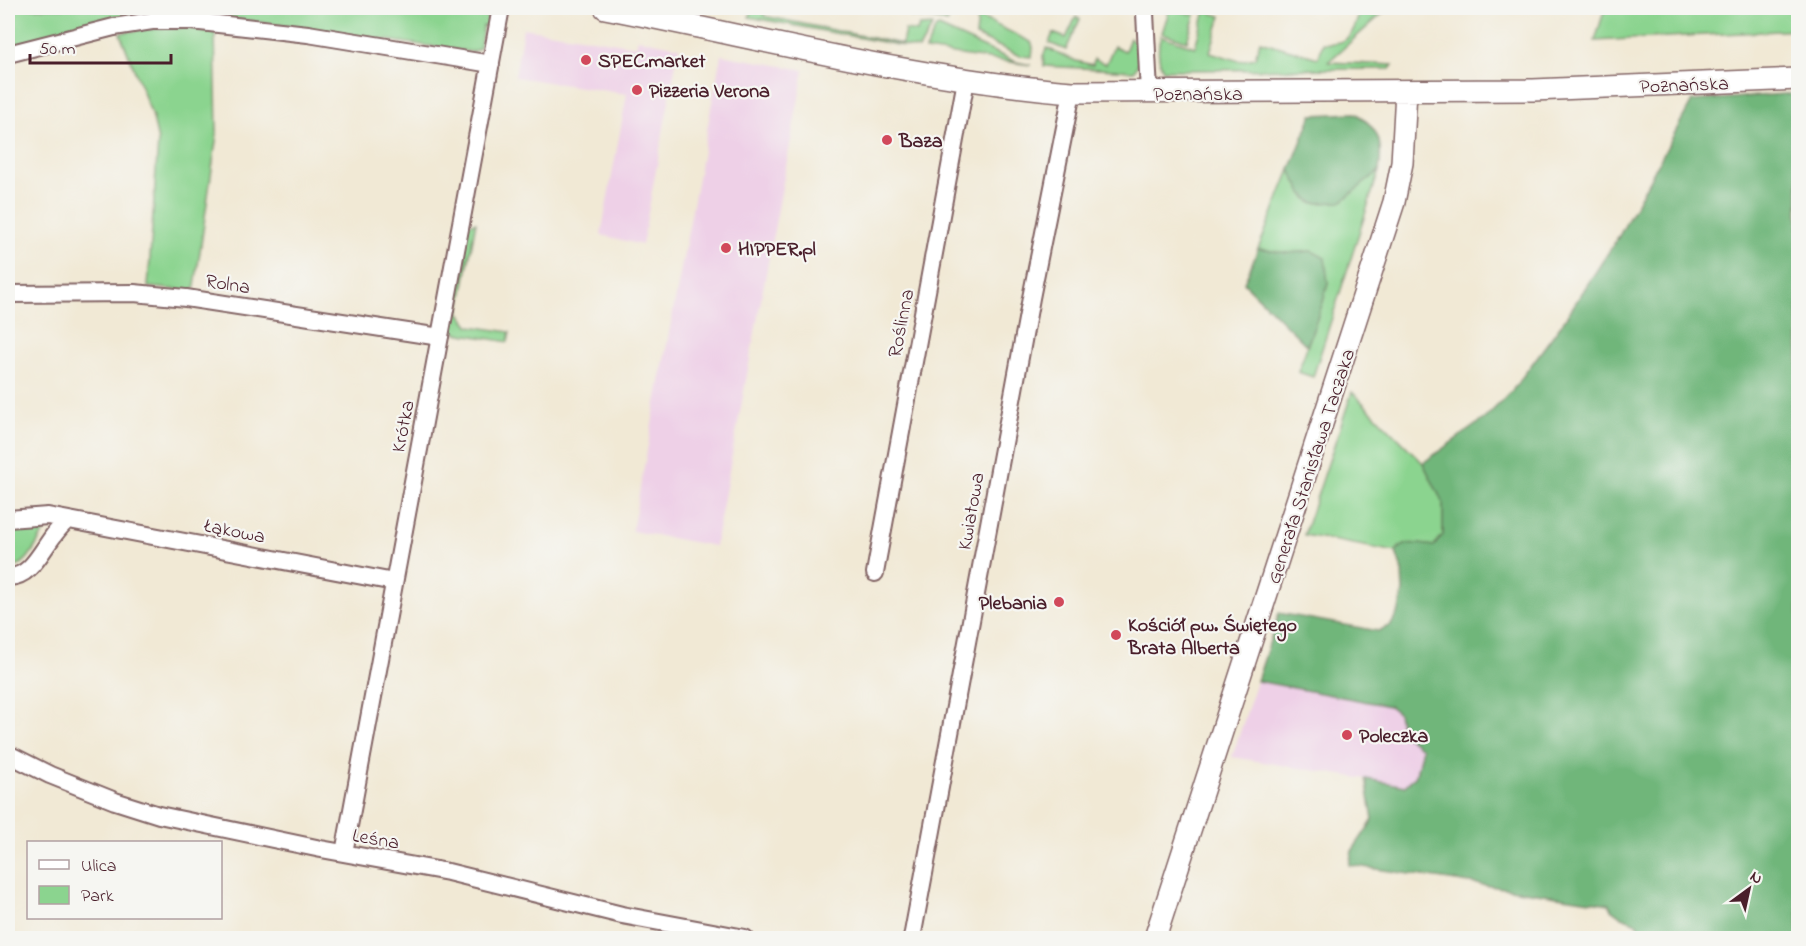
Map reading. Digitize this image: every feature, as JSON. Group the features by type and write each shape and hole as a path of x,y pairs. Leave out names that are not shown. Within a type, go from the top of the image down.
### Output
{"street":[{"name":"Krótka","path":"344,853 501,8"},
{"name":"Poznańska","path":"605,8 679,15 966,80 1072,92 1544,89 1798,79"},
{"path":"1147,8 1145,13 1149,93"},
{"path":"8,54 114,27 152,21 191,21 308,34 491,64"},
{"name":"Roślinna","path":"875,573 966,80"},
{"name":"Generała Stanisława Taczaka","path":"1155,939 1394,202 1402,163 1406,91"},
{"name":"Kwiatowa","path":"912,939 1031,298 1072,92"},
{"name":"Rolna","path":"8,294 134,293 186,298 440,337"},
{"name":"Łąkowa","path":"8,519 33,516 68,520 394,582"},
{"path":"8,577 24,573 33,565 53,533 68,520"},
{"name":"Leśna","path":"8,754 50,775 104,797 159,814 344,853 448,872 622,915 745,939"}],"shaded area":[{"path":"523,28 636,46 638,39 679,47 642,245 601,235 627,94 515,77"},
{"path":"721,55 804,70 715,546 632,531"},
{"path":"1257,681 1726,769 1798,859 1366,779 1232,757"}],"green space":[{"path":"8,8 482,8 488,26 483,26 480,48 472,52 199,14 8,46"},
{"path":"754,8 765,8 764,16 902,44 905,30 917,32 919,26 933,25 919,49 749,17"},
{"path":"912,8 954,8 947,23 910,16"},
{"path":"1170,8 1195,15 1187,41 1162,33"},
{"path":"1376,8 1385,8 1384,12 1328,62 1393,65 1390,69 1163,70 1160,62 1161,36 1195,47 1205,11 1221,16 1210,52 1239,61 1255,58 1260,41 1318,58 1323,43 1345,40 1353,32 1360,11 1374,15"},
{"path":"1605,8 1798,8 1798,30 1595,41"},
{"path":"978,16 1031,42 1032,57 1020,56 976,36"},
{"path":"1076,17 1080,19 1066,50 1049,43 1053,33 1066,38"},
{"path":"939,27 1016,62 1031,65 925,50 936,28"},
{"path":"185,28 215,32 217,134 195,286 192,291 148,287 158,141 153,118 120,33 145,29"},
{"path":"1130,38 1134,41 1139,54 1134,71 1044,66 1043,56 1047,48 1076,61 1093,65 1094,59 1106,64 1114,46 1125,51"},
{"path":"1798,93 1798,938 1641,938 1637,923 1622,917 1611,909 1610,904 1349,865 1352,851 1373,820 1366,779 1405,786 1416,775 1422,748 1402,734 1398,713 1389,706 1257,681 1279,613 1378,631 1391,625 1399,610 1403,593 1402,570 1396,552 1408,544 1434,546 1443,535 1443,503 1423,463 1485,418 1512,391 1563,322 1619,236 1692,101"},
{"path":"1355,113 1370,125 1378,138 1379,171 1341,202 1313,203 1302,193 1290,170 1312,115"},
{"path":"1290,170 1302,193 1311,203 1340,202 1379,171 1313,377 1298,372 1328,283 1312,251 1288,253 1258,249"},
{"path":"476,222 459,312 470,326 510,332 508,342 456,333 449,325 455,288 461,283 466,258 461,253 467,225"},
{"path":"1258,249 1288,253 1312,251 1325,258 1328,283 1307,346 1244,283"},
{"path":"1352,392 1423,463 1443,503 1443,535 1434,546 1399,547 1396,552 1304,535"},
{"path":"45,524 45,530 26,560 8,569 8,526"}],"place":[{"name":"SPEC.market","path":"586,60"},
{"name":"Pizzeria Verona","path":"637,90"},
{"name":"Baza","path":"887,140"},
{"name":"HIPPER.pl","path":"726,248"},
{"name":"Plebania","path":"1059,602"},
{"name":"Kościół pw. Świętego Brata Alberta","path":"1116,635"},
{"name":"Poleczka","path":"1347,735"}]}
